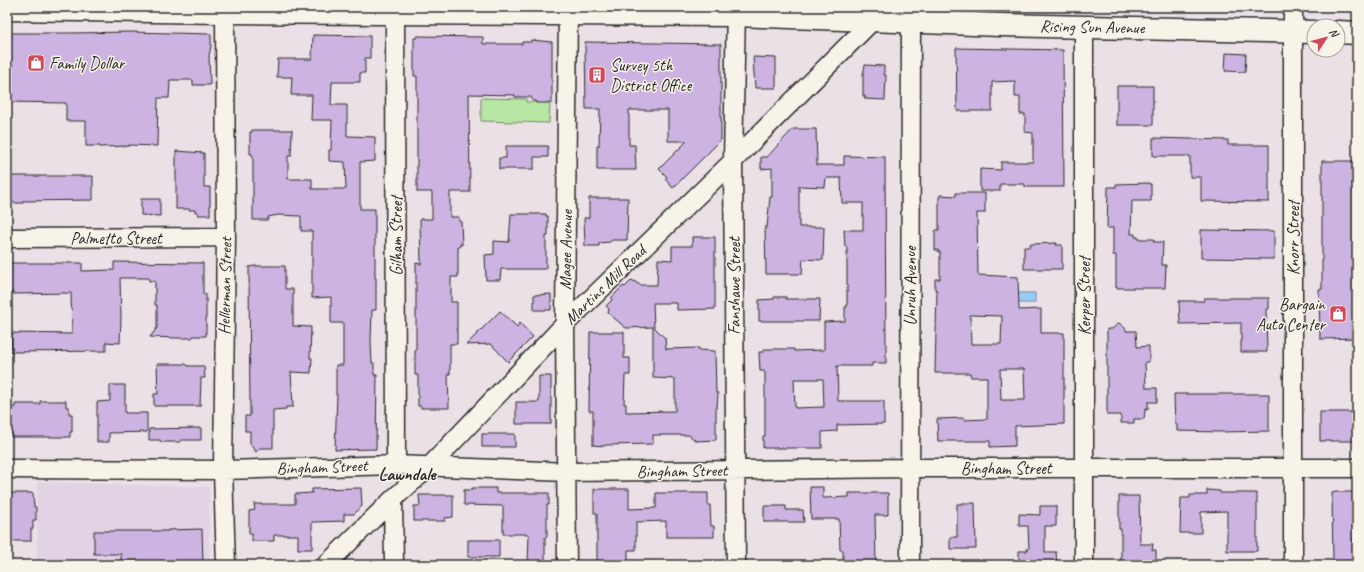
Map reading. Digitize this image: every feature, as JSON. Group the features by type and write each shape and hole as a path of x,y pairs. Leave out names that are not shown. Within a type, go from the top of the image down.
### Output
{"main road":[{"name":"Rising Sun Avenue","path":"7,9 96,8 225,10 736,11 911,15 1084,27 1304,31"},
{"path":"1346,32 1357,33"}],"street":[{"name":"Knorr Street","path":"1293,7 1304,31 1293,565"},
{"name":"Hellerman Street","path":"225,10 226,237 223,470 226,565"},
{"name":"Gilham Street","path":"395,10 396,465"},
{"name":"Magee Avenue","path":"567,565 565,324 568,11"},
{"name":"Fanshawe Street","path":"736,11 733,162 736,565"},
{"name":"Martins Mill Road","path":"326,565 428,466 565,324 733,162 879,14"},
{"name":"Unruh Avenue","path":"910,565 911,15"},
{"name":"Kerper Street","path":"1084,27 1084,565"},
{"name":"Palmetto Street","path":"7,238 226,237"},
{"name":"Bingham Street","path":"7,469 223,470 396,465 567,472 910,468 1357,468"},
{"path":"393,499 394,565"}],"shaded area":[{"path":"37,482 209,487 209,565 37,565"}],"green space":[{"path":"481,98 526,99 526,102 550,102 549,123 481,121"}],"water":[{"path":"1013,293 1035,293 1035,303 1013,303"}],"building":[{"path":"130,32 211,34 209,56 210,85 193,85 193,80 170,80 169,98 158,98 157,146 86,146 86,121 66,121 66,103 7,102 7,33"},
{"path":"313,35 370,36 370,58 365,58 365,73 360,73 360,82 332,82 331,105 347,105 347,136 375,137 375,161 360,162 360,209 375,209 376,310 372,310 371,342 374,375 377,375 376,449 335,450 337,395 336,365 343,365 343,323 331,323 331,297 312,298 312,231 301,231 301,216 278,215 268,217 268,220 253,220 253,156 250,154 250,132 252,132 252,130 292,130 291,156 288,156 288,179 312,179 312,189 346,189 345,162 329,161 332,120 311,120 312,95 291,95 292,77 277,77 278,59 312,59"},
{"path":"417,36 483,37 483,44 522,44 522,42 531,42 531,40 552,42 552,103 536,103 536,101 533,101 531,97 515,97 515,95 469,94 470,192 450,192 450,217 459,217 459,221 461,221 462,245 460,244 460,247 458,247 458,277 451,277 451,302 457,302 457,344 450,344 450,374 448,374 449,408 421,408 421,406 418,406 418,375 415,375 416,263 421,264 420,219 432,219 432,192 417,192 417,76 414,76 414,38 417,38"},
{"path":"585,42 721,44 721,140 673,188 665,179 667,177 659,169 687,141 668,141 668,110 629,110 629,145 635,145 636,170 597,170 600,109 586,109"},
{"path":"956,48 1063,50 1064,187 1025,187 1025,184 1000,184 1000,191 980,191 980,169 1001,170 1001,162 1033,162 1033,133 1025,132 1025,114 1020,114 1020,97 1015,97 1015,81 992,82 992,111 957,111"},
{"path":"1226,53 1246,54 1245,72 1225,71"},
{"path":"753,57 776,58 776,88 755,88"},
{"path":"865,65 884,66 884,75 886,75 885,100 865,99 865,96 863,96 863,75"},
{"path":"1117,86 1153,86 1153,125 1117,125"},
{"path":"793,129 816,129 817,165 844,165 844,156 885,157 886,363 872,363 872,366 837,366 838,401 884,401 884,424 837,425 837,431 822,432 822,448 763,448 763,436 765,436 765,373 764,371 760,371 759,352 764,352 764,349 794,349 794,351 824,350 824,322 845,321 845,307 847,307 847,247 845,247 844,230 863,230 863,203 842,203 841,178 826,178 825,187 799,186 799,227 824,227 823,260 803,259 802,274 766,274 765,227 767,227 770,197 772,197 772,168 761,169 761,157 767,157","holes":["794,379 823,379 824,407 795,408"]},
{"path":"1153,138 1228,140 1228,145 1269,145 1269,202 1201,201 1201,177 1190,177 1190,156 1153,156"},
{"path":"506,146 548,146 548,157 534,157 534,169 499,169 499,158 506,158"},
{"path":"176,151 204,153 204,187 210,187 210,215 198,215 198,212 195,212 195,210 176,209"},
{"path":"1322,161 1357,161 1357,338 1320,339 1319,289 1322,289"},
{"path":"7,176 93,176 93,200 23,201 23,203 9,203 9,199 7,199"},
{"path":"1116,184 1151,184 1151,201 1132,201 1131,234 1135,234 1135,237 1138,237 1138,239 1154,239 1154,242 1163,242 1162,265 1166,265 1165,288 1116,288 1116,255 1113,255 1113,228 1107,228 1108,187 1116,187"},
{"path":"956,193 985,193 985,213 977,213 978,275 1018,277 1019,310 1041,309 1041,333 1064,333 1064,424 1015,426 1015,446 990,447 990,441 938,441 937,419 987,419 987,377 971,377 970,373 935,373 937,290 935,290 935,279 940,279 940,252 935,250 935,232 936,230 939,230 939,197 940,195 956,196","holes":["970,315 1002,316 1001,344 971,344","1000,369 1024,369 1025,400 1001,400"]},
{"path":"589,198 628,198 627,240 612,240 610,242 599,243 599,246 585,246 584,218 589,218"},
{"path":"141,199 160,199 160,216 141,215"},
{"path":"511,214 546,214 546,216 548,216 548,236 546,236 546,269 501,269 500,280 486,280 485,255 494,254 494,241 509,242"},
{"path":"1201,230 1274,231 1274,259 1201,258"},
{"path":"692,237 715,237 715,309 677,310 677,303 653,303 654,327 665,338 666,349 699,348 699,350 715,351 716,393 718,393 716,407 716,440 696,441 689,435 653,435 653,444 593,445 593,411 589,411 590,332 624,332 624,358 630,358 630,375 625,375 624,404 626,404 626,412 675,411 675,379 653,378 653,327 626,328 608,313 609,309 606,306 612,300 612,297 623,286 625,287 632,280 640,285 657,285 658,259 672,260 672,246 692,246"},
{"path":"1057,243 1056,245 1062,245 1062,269 1024,269 1024,247 1030,247 1030,244"},
{"path":"114,262 203,263 203,294 206,294 206,336 193,336 192,338 150,337 157,328 155,281 149,281 149,278 120,278 120,343 106,342 106,351 11,352 12,333 72,334 71,293 13,294 13,292 7,292 7,263 82,263 82,271 114,270"},
{"path":"285,266 285,289 293,289 293,326 311,327 310,358 312,358 311,373 291,372 293,407 273,410 273,448 260,448 256,452 250,444 250,431 245,431 245,416 250,416 249,267"},
{"path":"551,294 551,310 534,310 534,295"},
{"path":"774,297 786,297 786,299 820,299 819,321 759,321 759,300 774,299"},
{"path":"1204,298 1269,298 1269,309 1266,309 1267,352 1241,352 1241,323 1180,324 1179,301 1204,301"},
{"path":"500,311 517,327 520,323 533,337 508,362 491,344 466,345"},
{"path":"1119,323 1126,329 1126,331 1136,331 1137,347 1149,346 1149,362 1145,362 1146,388 1157,388 1157,402 1148,402 1148,409 1145,410 1144,419 1134,419 1134,423 1121,423 1121,415 1107,415 1107,329 1112,329"},
{"path":"157,364 186,364 188,366 204,366 205,378 201,378 200,406 154,406 154,394 158,394"},
{"path":"539,376 551,376 551,424 516,424 516,402 539,402"},
{"path":"110,385 125,385 125,413 147,413 147,432 109,433 109,442 97,442 97,402 110,401"},
{"path":"1174,394 1269,394 1269,431 1177,431 1177,425 1175,424"},
{"path":"40,401 66,401 66,407 69,407 69,414 72,414 72,432 70,432 70,437 11,437 11,432 9,432 9,414 12,414 12,407 15,407 15,404 40,404"},
{"path":"1320,412 1357,412 1357,441 1320,441"},
{"path":"201,428 201,440 161,442 160,440 149,440 149,429"},
{"path":"482,434 515,434 515,447 482,447"},
{"path":"810,487 823,487 823,498 849,497 849,493 888,493 888,515 875,515 876,565 843,565 843,550 840,550 839,519 811,519"},
{"path":"361,488 362,506 354,514 344,514 344,521 312,522 312,549 298,549 298,535 274,535 274,541 252,541 252,534 249,534 249,511 255,510 254,504 295,504 295,494 312,493 312,489"},
{"path":"472,488 496,488 496,493 549,493 549,505 547,505 547,537 545,537 545,565 528,565 529,534 503,534 503,506 464,505 464,490 472,490"},
{"path":"594,489 629,489 629,509 656,508 656,493 708,493 708,505 710,505 711,526 714,526 714,537 666,537 666,521 636,522 636,550 628,550 628,565 597,565 597,513 594,513"},
{"path":"1207,490 1220,491 1220,493 1257,493 1257,551 1227,551 1227,511 1201,512 1201,533 1180,533 1181,498 1190,498 1190,495 1207,495"},
{"path":"1357,492 1357,538 1353,538 1353,565 1333,565 1332,493"},
{"path":"9,493 33,493 34,507 36,507 36,520 33,520 31,541 11,541 11,520 8,520"},
{"path":"419,495 453,495 453,517 445,518 445,521 414,521 414,506 420,506"},
{"path":"1119,496 1139,496 1140,544 1153,544 1152,550 1156,550 1156,565 1121,565"},
{"path":"975,503 976,549 950,549 950,537 957,537 957,504"},
{"path":"764,506 786,506 786,510 803,510 804,522 764,522"},
{"path":"1040,506 1056,506 1056,526 1045,526 1045,552 1056,552 1057,565 1019,563 1019,551 1027,551 1027,549 1029,549 1028,526 1019,526 1019,514 1040,515"},
{"path":"202,529 203,565 159,565 159,562 121,562 121,554 94,554 94,531 168,531"},
{"path":"468,540 499,540 499,557 468,557"}],"place":[{"name":"Family Dollar","path":"36,63"},
{"name":"Survey 5th District Office","path":"597,75"},
{"name":"Bargain Auto Center","path":"1338,314"}],"district":[{"name":"Lawndale","path":"407,474"}]}
